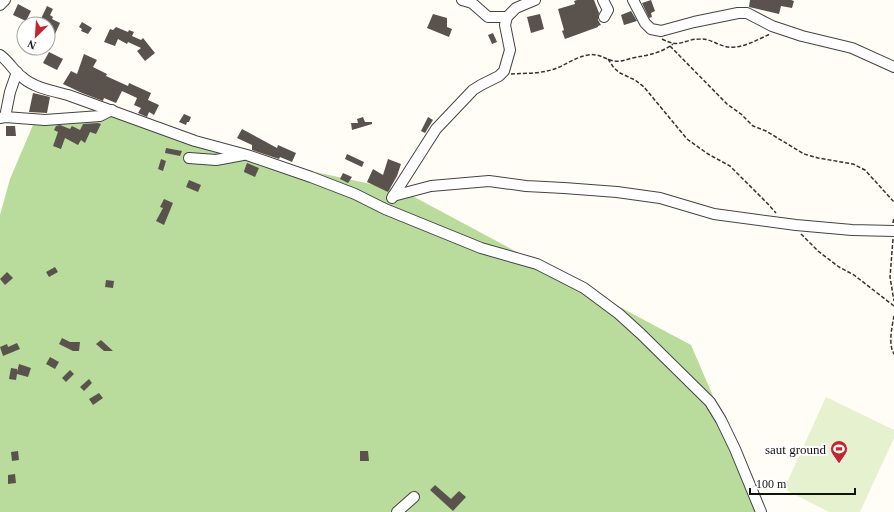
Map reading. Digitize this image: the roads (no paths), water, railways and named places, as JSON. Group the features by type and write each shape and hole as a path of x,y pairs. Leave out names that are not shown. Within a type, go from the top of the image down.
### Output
{"street":[{"path":"0,5 5,0"},
{"path":"462,0 472,3 488,17 507,17"},
{"path":"385,209 436,129 473,90 501,74 506,68 510,50 505,25 507,17 516,8 535,0"},
{"path":"603,0 608,10 604,17"},
{"path":"633,0 645,23 651,30 661,31 723,16 747,13 778,28 802,36 852,48 894,67"},
{"path":"0,55 12,65 22,78 47,90 68,95 112,110 195,141 247,155 356,194 385,209 481,248 538,264 584,288 619,314 647,339 710,402 721,420 735,449 761,512"},
{"path":"17,72 2,117 45,120 100,116 112,110"},
{"path":"189,158 216,160 247,155"},
{"path":"393,196 431,186 489,181 526,186 617,192 660,198 714,214 736,218 852,230 894,231"},
{"path":"397,512 414,497"}],"place":[{"name":"saut ground","path":"839,464"}]}
